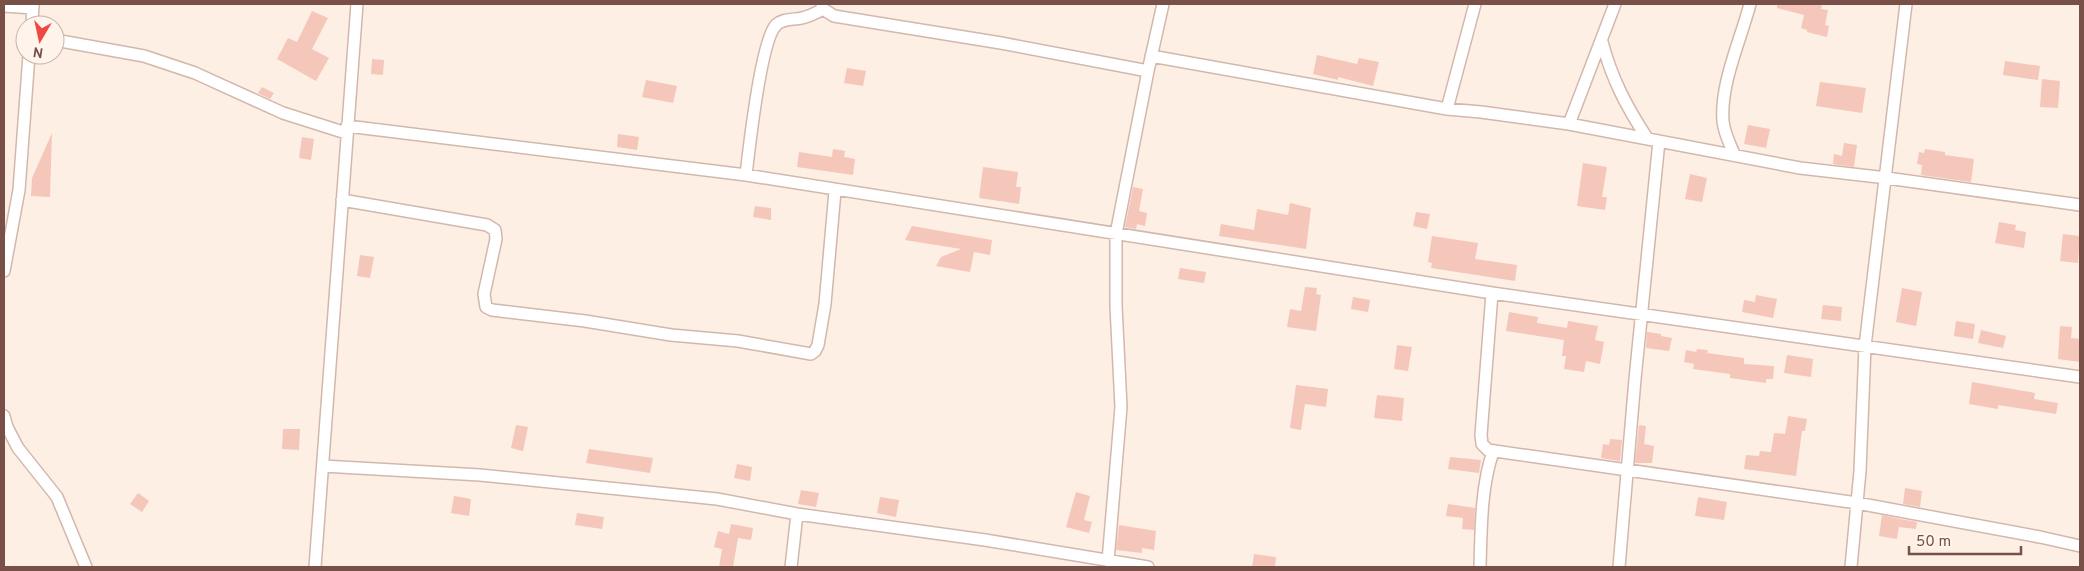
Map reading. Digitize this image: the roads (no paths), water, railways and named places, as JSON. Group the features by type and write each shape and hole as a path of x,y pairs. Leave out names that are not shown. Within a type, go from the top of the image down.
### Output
{"street":[{"path":"315,567 357,4"},
{"path":"1108,561 1121,407 1116,306 1116,234 1163,4"},
{"path":"1447,109 1475,4"},
{"path":"1569,124 1616,4"},
{"path":"1734,154 1726,135 1723,121 1724,106 1733,60 1750,4"},
{"path":"1851,567 1864,411 1866,346 1906,4"},
{"path":"4,6 33,6"},
{"path":"746,175 751,128 762,68 771,35 776,25 784,20 808,16 823,7 834,16 1001,43 1148,71"},
{"path":"65,42 144,56 195,73 283,113 347,129 746,175 1492,292 2080,377"},
{"path":"1602,42 1608,64 1620,93 1647,138"},
{"path":"1151,56 1447,109 1569,124 1800,168 2080,205"},
{"path":"4,271 19,190 29,65"},
{"path":"1619,567 1659,141"},
{"path":"342,200 487,226 494,230 496,239 484,294 486,307 492,310 585,321 671,335 738,342 810,354 815,351 818,345 825,304 835,190"},
{"path":"1492,292 1481,435 1482,444 1488,450 1857,503 2080,546"},
{"path":"4,416 7,427 18,448 58,497 86,567"},
{"path":"1480,567 1486,485 1493,452"},
{"path":"323,466 489,476 717,499 797,514 985,540 1148,567"},
{"path":"791,567 797,514"}]}
